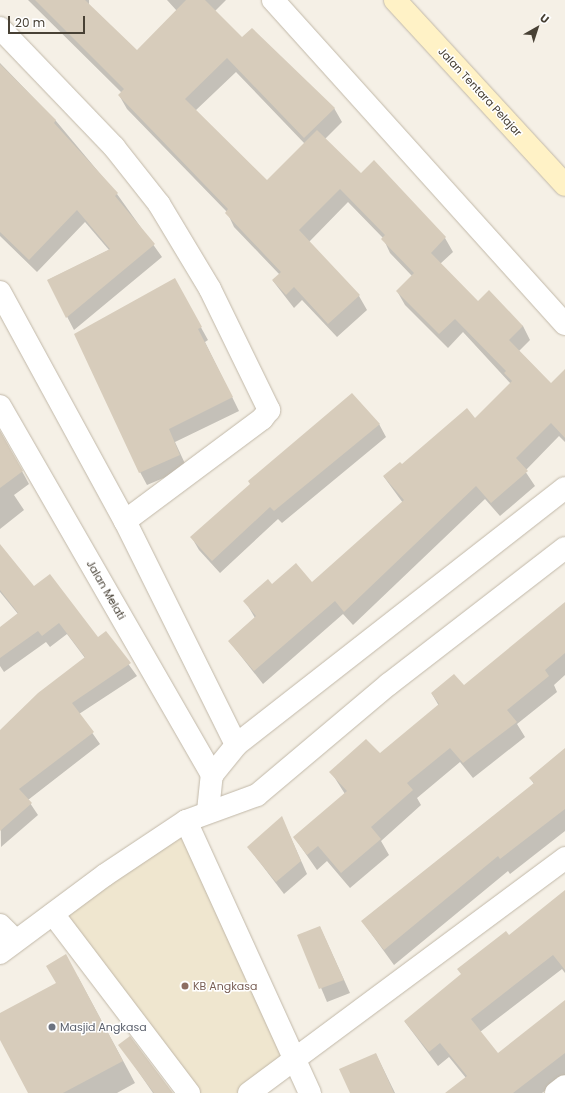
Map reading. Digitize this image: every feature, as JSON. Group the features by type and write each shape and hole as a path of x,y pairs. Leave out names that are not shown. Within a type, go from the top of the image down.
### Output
{"main road":[{"name":"Jalan Tentara Pelajar","path":"395,0 565,185"}],"street":[{"path":"273,0 565,324"},
{"path":"0,28 114,147 159,204 210,289 268,410 262,419 125,522"},
{"path":"0,292 125,522 236,745"},
{"name":"Jalan Melati","path":"0,406 212,775"},
{"path":"208,811 212,775 236,745 565,488"},
{"path":"0,925 8,947 186,821 208,811 257,795 389,684 565,548"},
{"path":"186,821 310,1093"},
{"path":"249,1093 565,858"},
{"path":"53,914 189,1093"},
{"path":"556,1093 565,1086"}],"shaded area":[{"name":"KB Angkasa","path":"181,829 286,1055 237,1093 198,1093 63,916"}],"building":[{"path":"35,0 85,0 137,50 186,0 205,0 242,37 252,28 335,108 304,138 227,58 185,99 267,180 317,130 361,173 374,160 446,237 431,253 478,301 489,290 523,326 509,340 551,383 565,369 565,438 551,423 516,458 528,471 491,503 476,486 344,612 335,601 254,671 228,641 256,616 243,601 268,579 272,584 296,563 312,582 404,500 383,476 400,462 402,464 467,408 475,418 512,381 504,373 506,371 455,319 439,334 396,291 414,273 381,239 385,235 340,189 299,230 360,295 328,324 294,287 286,295 272,280 281,272 225,213 228,209 118,95 124,89"},
{"path":"0,64 56,120 54,123 118,193 115,196 155,244 66,318 47,280 110,249 77,210 29,260 0,232"},
{"path":"175,278 202,327 198,329 233,397 169,429 180,455 139,473 74,334"},
{"path":"352,393 380,424 274,511 270,507 212,561 190,537 250,484 248,481"},
{"path":"0,431 23,471 0,488"},
{"path":"0,544 34,586 50,574 98,637 106,631 131,663 72,703 94,732 19,789 32,803 0,831 0,730 38,693 85,657 59,623 42,636 38,631 0,658 0,627 18,613 0,590"},
{"path":"565,602 565,653 545,670 549,676 507,710 517,722 463,763 450,748 407,783 413,790 371,827 381,839 341,873 318,846 307,855 293,837 347,791 329,772 366,739 380,753 439,704 431,693 454,674 464,685"},
{"path":"565,748 565,809 500,859 498,856 384,950 361,921 534,783 529,778"},
{"path":"282,816 301,861 276,882 247,847"},
{"path":"565,890 565,970 553,955 471,1019 498,1053 565,1000 565,1053 513,1093 445,1093 467,1076 440,1043 429,1052 404,1021 461,974 457,969 506,931 509,935"},
{"path":"320,926 344,980 319,989 297,935"},
{"name":"Masjid Angkasa","path":"66,954 123,1061 63,1093 28,1093 0,1040 0,1013 56,983 46,966"},
{"path":"130,1036 173,1093 154,1093 118,1045"},
{"path":"376,1053 394,1093 350,1093 339,1069"}],"place":[{"name":"KB Angkasa","path":"185,986"},
{"name":"Masjid Angkasa","path":"52,1027"}]}
